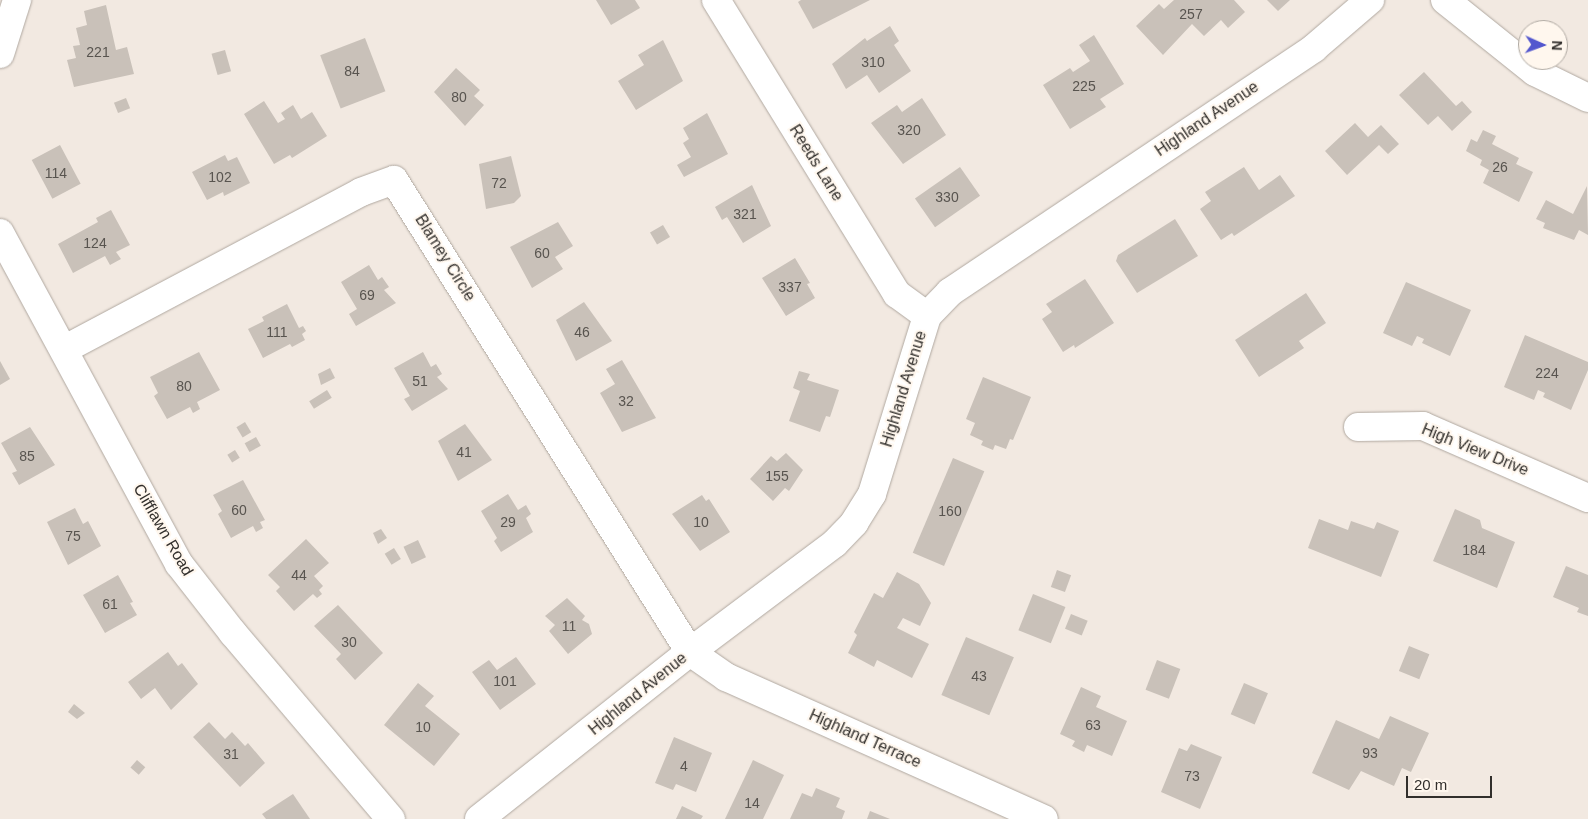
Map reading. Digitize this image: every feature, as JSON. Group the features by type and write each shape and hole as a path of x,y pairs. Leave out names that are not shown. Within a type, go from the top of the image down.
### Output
{"street":[{"path":"0,54 9,35 17,0"},
{"name":"Reeds Lane","path":"716,0 897,294 927,316"},
{"name":"Highland Avenue","path":"478,819 690,652 835,543 854,523 872,494 927,316 969,277 1314,48 1370,0"},
{"path":"1445,0 1535,72 1588,98"},
{"name":"Blamey Circle","path":"65,349 361,192 394,180 690,652"},
{"name":"Clifflawn Road","path":"0,233 65,349 179,564 234,634 390,819"},
{"name":"High View Drive","path":"1358,427 1422,426 1588,498"},
{"name":"Highland Terrace","path":"690,652 726,677 1044,819"}],"building":[{"path":"596,0 635,0 640,8 611,25"},
{"path":"801,0 870,0 813,29 798,2"},
{"path":"1174,0 1234,0 1245,12 1228,28 1221,20 1204,36 1192,24 1163,55 1136,26 1159,4 1164,9"},
{"path":"1267,0 1290,0 1278,11"},
{"path":"106,5 116,50 127,47 134,74 74,87 67,60 76,58 73,46 80,45 76,28 87,25 84,11"},
{"path":"890,26 899,41 894,45 911,71 879,93 867,75 846,89 832,64 865,38 867,41"},
{"path":"1094,35 1124,84 1100,99 1106,107 1070,129 1043,85 1070,68 1073,72 1090,61 1079,45"},
{"path":"365,38 385,91 341,108 320,55"},
{"path":"663,40 683,81 636,110 618,81 644,65 638,55"},
{"path":"225,50 231,71 218,75 212,54"},
{"path":"456,68 480,90 474,96 484,105 465,126 434,92"},
{"path":"1424,72 1456,106 1462,101 1472,112 1452,131 1438,116 1428,125 1399,95"},
{"path":"126,98 130,108 118,113 114,103"},
{"path":"922,98 946,135 903,164 871,123 897,105 902,112"},
{"path":"264,101 278,123 285,119 281,113 293,105 301,119 312,112 327,136 292,158 290,155 274,164 244,114"},
{"path":"707,113 728,154 684,177 677,165 691,157 683,143 689,139 683,128"},
{"path":"1355,123 1368,137 1381,125 1399,144 1388,154 1379,145 1347,175 1325,151"},
{"path":"1483,130 1496,136 1492,144 1519,158 1516,164 1533,172 1519,202 1483,183 1489,170 1480,165 1482,160 1466,151 1471,139 1477,142"},
{"path":"60,145 81,184 52,199 32,160"},
{"path":"225,155 228,161 237,157 250,183 224,196 223,192 207,200 192,172"},
{"path":"511,156 521,196 514,203 486,209 479,164"},
{"path":"960,167 980,196 935,227 915,199"},
{"path":"1244,167 1259,190 1280,175 1295,196 1234,236 1232,233 1221,240 1200,209 1211,201 1205,192"},
{"path":"752,185 771,226 743,243 727,217 722,220 715,207"},
{"path":"1587,186 1588,235 1579,230 1574,240 1543,228 1545,223 1536,219 1546,200 1573,214"},
{"path":"111,210 130,245 116,252 121,259 110,265 105,256 73,273 58,244 98,222 96,218"},
{"path":"1175,219 1198,256 1137,293 1116,261 1118,255"},
{"path":"558,222 573,246 555,257 563,269 532,288 510,247"},
{"path":"663,225 670,237 657,245 650,232"},
{"path":"795,258 810,283 807,284 815,298 786,316 762,278"},
{"path":"369,265 378,280 382,277 389,287 384,290 396,303 356,326 349,314 357,309 341,282"},
{"path":"1085,279 1114,323 1075,348 1074,345 1063,352 1042,319 1052,312 1046,304"},
{"path":"1406,282 1471,310 1450,356 1422,343 1424,339 1417,336 1412,346 1383,333"},
{"path":"1306,293 1326,323 1299,341 1304,348 1259,377 1235,340"},
{"path":"584,302 612,341 576,361 556,320"},
{"path":"287,304 299,328 303,326 306,331 302,334 305,340 292,347 290,344 263,358 248,329 264,321 262,317"},
{"path":"1525,335 1588,362 1588,370 1571,410 1543,397 1545,393 1538,390 1534,400 1504,387"},
{"path":"199,352 220,390 197,402 200,409 193,413 190,407 167,419 154,396 158,393 150,377"},
{"path":"423,352 431,367 436,364 442,374 437,377 448,389 412,411 404,399 410,396 394,368"},
{"path":"622,360 656,418 622,432 600,393 615,384 606,369"},
{"path":"0,361 10,379 0,385"},
{"path":"330,368 335,378 321,385 318,374"},
{"path":"799,371 810,374 807,380 839,390 830,417 826,416 820,432 789,421 800,391 793,388"},
{"path":"983,377 1031,397 1013,440 1010,439 1006,449 995,445 993,450 981,445 983,441 970,435 975,423 966,419"},
{"path":"327,390 332,398 314,409 309,401"},
{"path":"245,422 251,432 243,437 236,427"},
{"path":"465,424 492,460 458,481 438,441"},
{"path":"30,427 55,465 19,485 12,473 17,471 1,443"},
{"path":"256,437 261,446 249,452 245,443"},
{"path":"235,450 240,458 232,462 227,455"},
{"path":"786,453 803,470 789,491 785,488 773,501 750,479 771,456 777,461"},
{"path":"953,458 984,471 944,566 913,553"},
{"path":"243,480 265,520 260,522 263,528 256,532 253,526 231,538 218,514 222,511 213,495"},
{"path":"508,494 518,510 526,505 531,514 526,518 533,532 501,552 494,541 497,538 481,511"},
{"path":"702,495 706,501 709,499 730,532 700,551 672,514"},
{"path":"75,508 83,524 88,521 101,546 68,565 47,522"},
{"path":"1455,509 1480,520 1482,528 1515,542 1497,588 1433,561"},
{"path":"1319,519 1348,530 1351,521 1374,529 1377,522 1399,531 1381,577 1308,548"},
{"path":"381,529 387,538 378,544 373,533"},
{"path":"306,539 329,563 314,576 323,586 319,590 322,594 317,598 313,594 294,611 276,591 280,587 268,575"},
{"path":"418,540 426,557 412,564 403,547"},
{"path":"394,548 401,559 392,565 385,554"},
{"path":"1566,566 1588,575 1588,616 1577,612 1579,608 1553,597"},
{"path":"1057,570 1071,575 1065,592 1051,587"},
{"path":"897,572 919,584 931,603 920,626 903,618 897,628 929,644 912,678 877,660 874,667 848,653 857,635 854,632 874,593 883,598"},
{"path":"118,575 133,602 130,603 137,615 105,633 83,595"},
{"path":"1033,594 1065,607 1051,643 1018,630"},
{"path":"567,598 585,616 582,620 589,624 592,634 568,654 549,631 555,625 545,616"},
{"path":"338,605 383,653 355,680 336,659 341,654 314,626"},
{"path":"1071,614 1088,621 1082,636 1065,629"},
{"path":"966,637 1014,657 989,715 941,695"},
{"path":"1409,646 1429,654 1419,679 1399,671"},
{"path":"168,652 178,666 182,663 198,684 171,710 155,688 141,699 128,682"},
{"path":"516,657 536,684 500,710 472,672 489,660 497,670"},
{"path":"1157,660 1180,669 1169,699 1146,690"},
{"path":"418,683 434,696 425,706 460,734 434,766 384,725"},
{"path":"1244,683 1268,693 1255,724 1231,714"},
{"path":"1081,687 1101,696 1096,707 1127,721 1112,756 1087,745 1084,752 1072,746 1075,741 1060,734"},
{"path":"74,704 85,713 77,719 68,712"},
{"path":"1390,716 1429,733 1411,772 1402,768 1394,786 1361,771 1349,790 1312,773 1336,720 1379,739"},
{"path":"209,722 225,739 232,732 245,746 248,743 265,763 240,787 193,737"},
{"path":"674,737 712,753 696,792 676,784 673,790 655,783"},
{"path":"1191,744 1222,757 1200,809 1161,792 1179,748 1187,751"},
{"path":"137,760 145,767 139,775 130,768"},
{"path":"753,760 784,775 763,819 725,819"},
{"path":"816,788 840,798 836,807 845,811 842,819 790,819 802,793 812,797"},
{"path":"293,794 310,819 266,819 262,814"},
{"path":"682,806 703,816 701,819 676,819"},
{"path":"870,811 890,819 867,819"}]}
